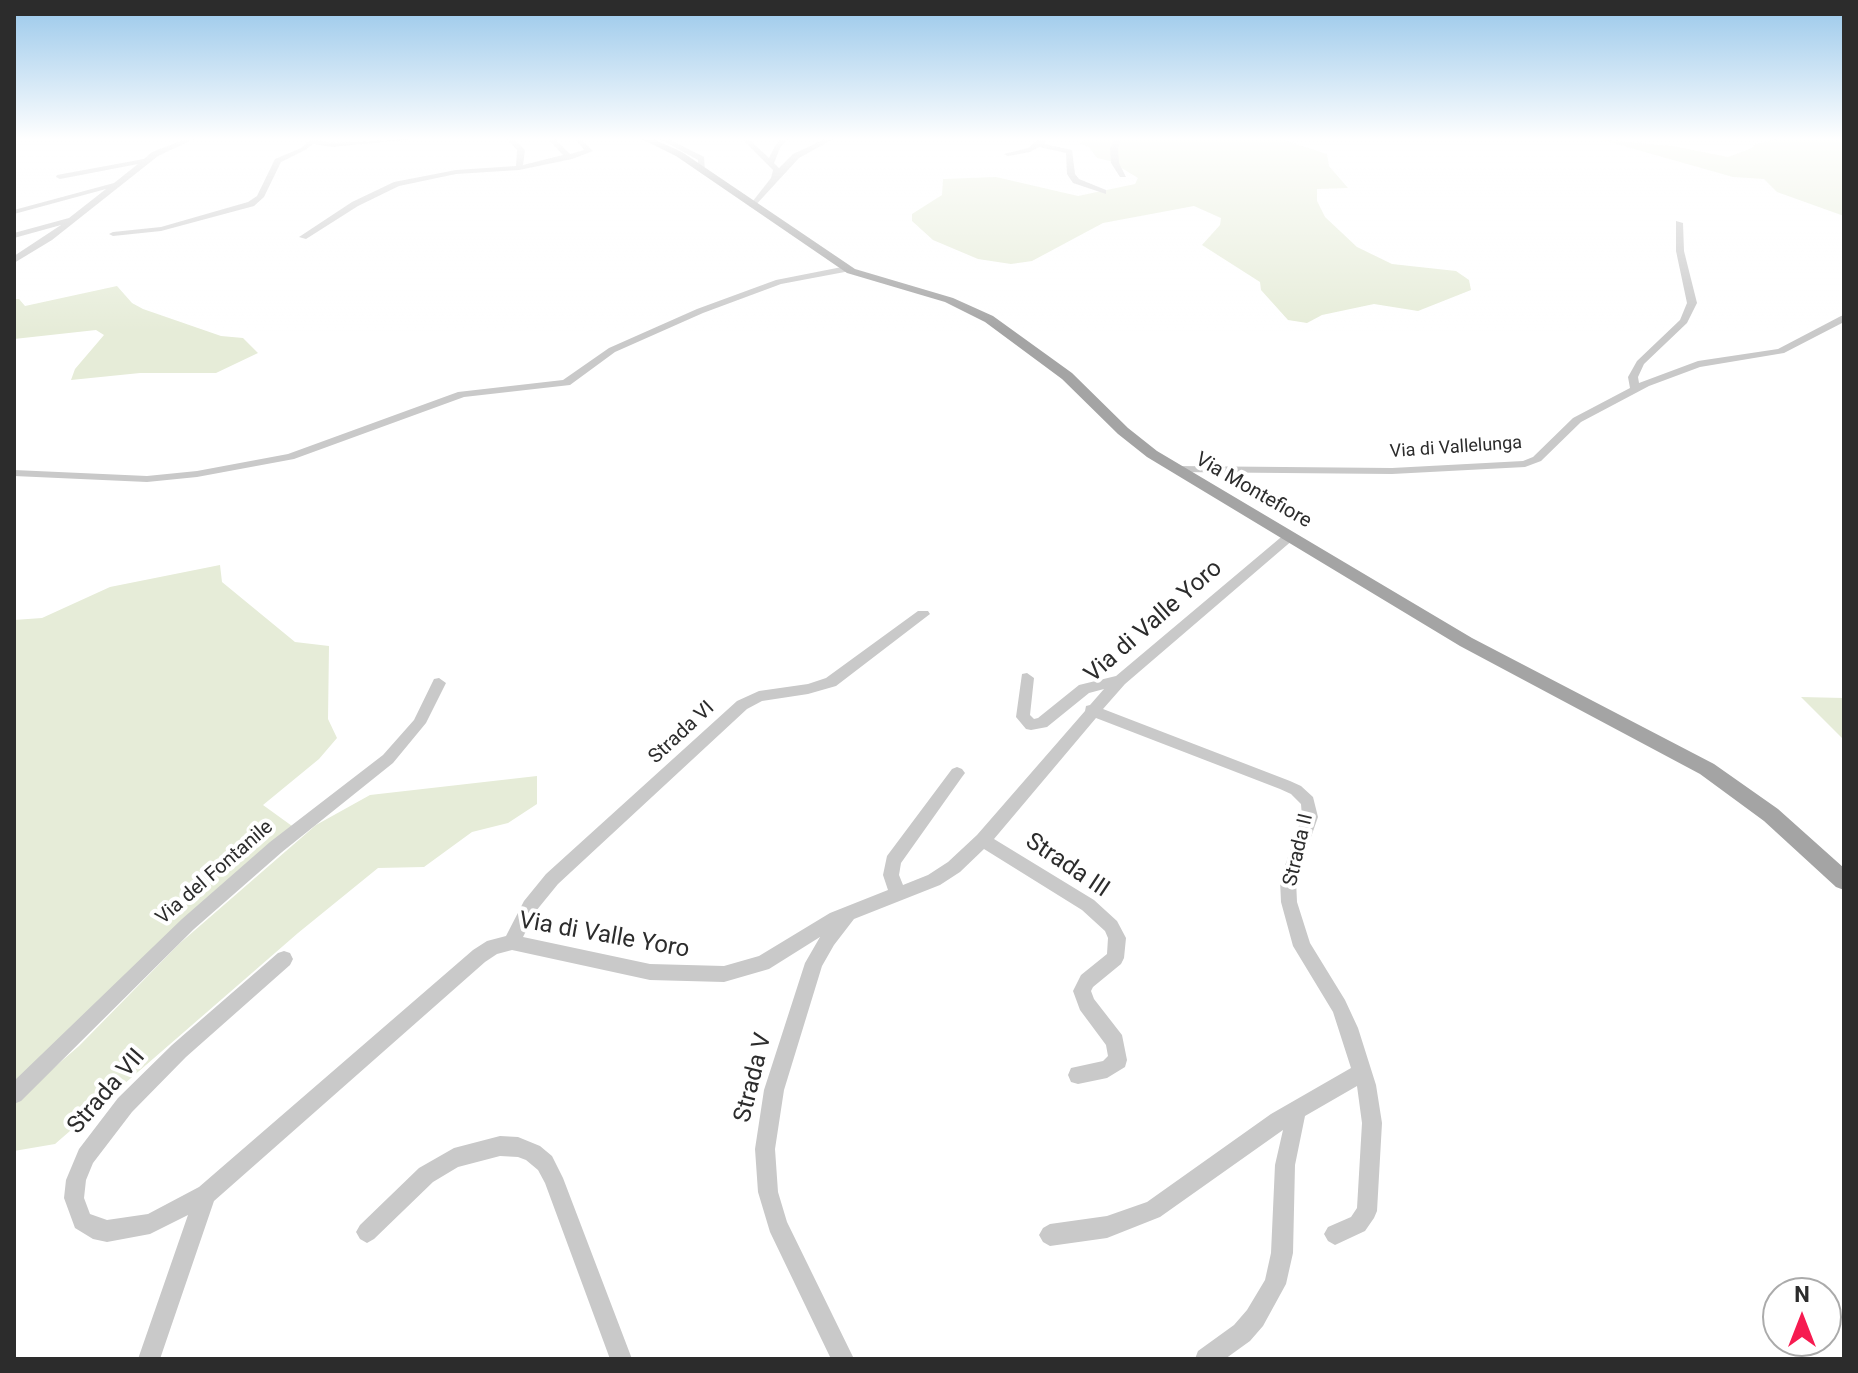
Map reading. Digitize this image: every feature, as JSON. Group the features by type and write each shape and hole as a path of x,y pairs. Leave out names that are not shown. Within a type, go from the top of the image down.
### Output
{"main road":[{"name":"Via Montefiore","path":"749,203 847,269 949,300 985,316 1061,371 1129,436 1175,469 1466,642 1707,769 1771,815 1844,881"}],"street":[{"path":"14,212 46,203"},
{"path":"14,260 94,203"},
{"path":"113,234 161,229 252,203"},
{"path":"303,237 357,203"},
{"path":"14,236 76,217"},
{"path":"1635,389 1632,378 1640,363 1681,325 1691,307 1693,294 1684,266 1679,223"},
{"path":"14,473 147,479 197,474 290,457 462,394 566,383 612,350 700,311 779,282 847,269"},
{"name":"Via di Vallelunga","path":"1175,469 1392,471 1525,464 1544,453 1577,420 1635,389 1693,365 1786,349 1844,318"},
{"name":"Via di Valle Yoro","path":"149,1359 206,1194 473,960 493,947 512,942 650,972 724,974 763,963 827,922 898,895 949,871 983,840 1091,710 1120,680 1290,536"},
{"name":"Strada VI","path":"512,942 530,906 552,879 742,705 759,696 808,689 831,682 923,614"},
{"path":"1027,678 1023,717 1031,725 1042,723 1084,689 1120,680"},
{"name":"Via del Fontanile","path":"14,1094 188,924 276,847 388,759 419,723 439,683"},
{"name":"Strada II","path":"1091,710 1285,785 1303,795 1310,808 1310,817 1291,870 1289,902 1302,946 1339,1006 1362,1072 1372,1123 1369,1202 1364,1218 1335,1234"},
{"path":"898,895 891,875 893,861 957,773"},
{"name":"Strada III","path":"983,840 1088,905 1111,926 1117,938 1115,958 1087,981 1082,991 1086,1004 1115,1041 1118,1060 1107,1069 1078,1075"},
{"name":"Strada V","path":"843,1359 777,1225 768,1192 765,1149 772,1098 814,963 833,931 858,909"},
{"name":"Strada VII","path":"206,1194 150,1224 107,1231 93,1228 82,1221 74,1198 76,1180 86,1156 125,1105 179,1051 284,959"},
{"path":"1050,1235 1116,1225 1153,1210 1297,1109 1362,1072"},
{"path":"1206,1359 1242,1333 1255,1318 1275,1284 1282,1253 1285,1165 1297,1109"},
{"path":"367,1232 412,1188 446,1162 481,1149 510,1146 526,1150 540,1158 550,1170 621,1359"}],"green space":[{"path":"929,203 1318,203 1325,217 1357,247 1392,264 1456,271 1469,280 1471,290 1418,311 1374,304 1322,315 1307,323 1288,320 1261,290 1260,282 1202,245 1220,225 1221,218 1194,206 1103,223 1032,261 1011,264 978,259 933,240 912,221 912,214"},
{"path":"1808,203 1844,203 1844,216"},
{"path":"117,286 132,303 143,309 221,336 243,338 258,353 216,373 140,373 71,380 75,369 104,335 96,330 14,339 14,299 19,299 25,306"},
{"path":"220,565 222,582 295,642 329,646 328,719 337,738 319,759 263,805 292,826 14,1084 14,620 42,618 110,587"},
{"path":"1801,697 1844,698 1844,740"},
{"path":"537,776 537,804 508,823 472,832 424,867 378,868 298,933 55,1144 14,1151 14,1102 79,1046 179,944 316,825 370,795"}]}
